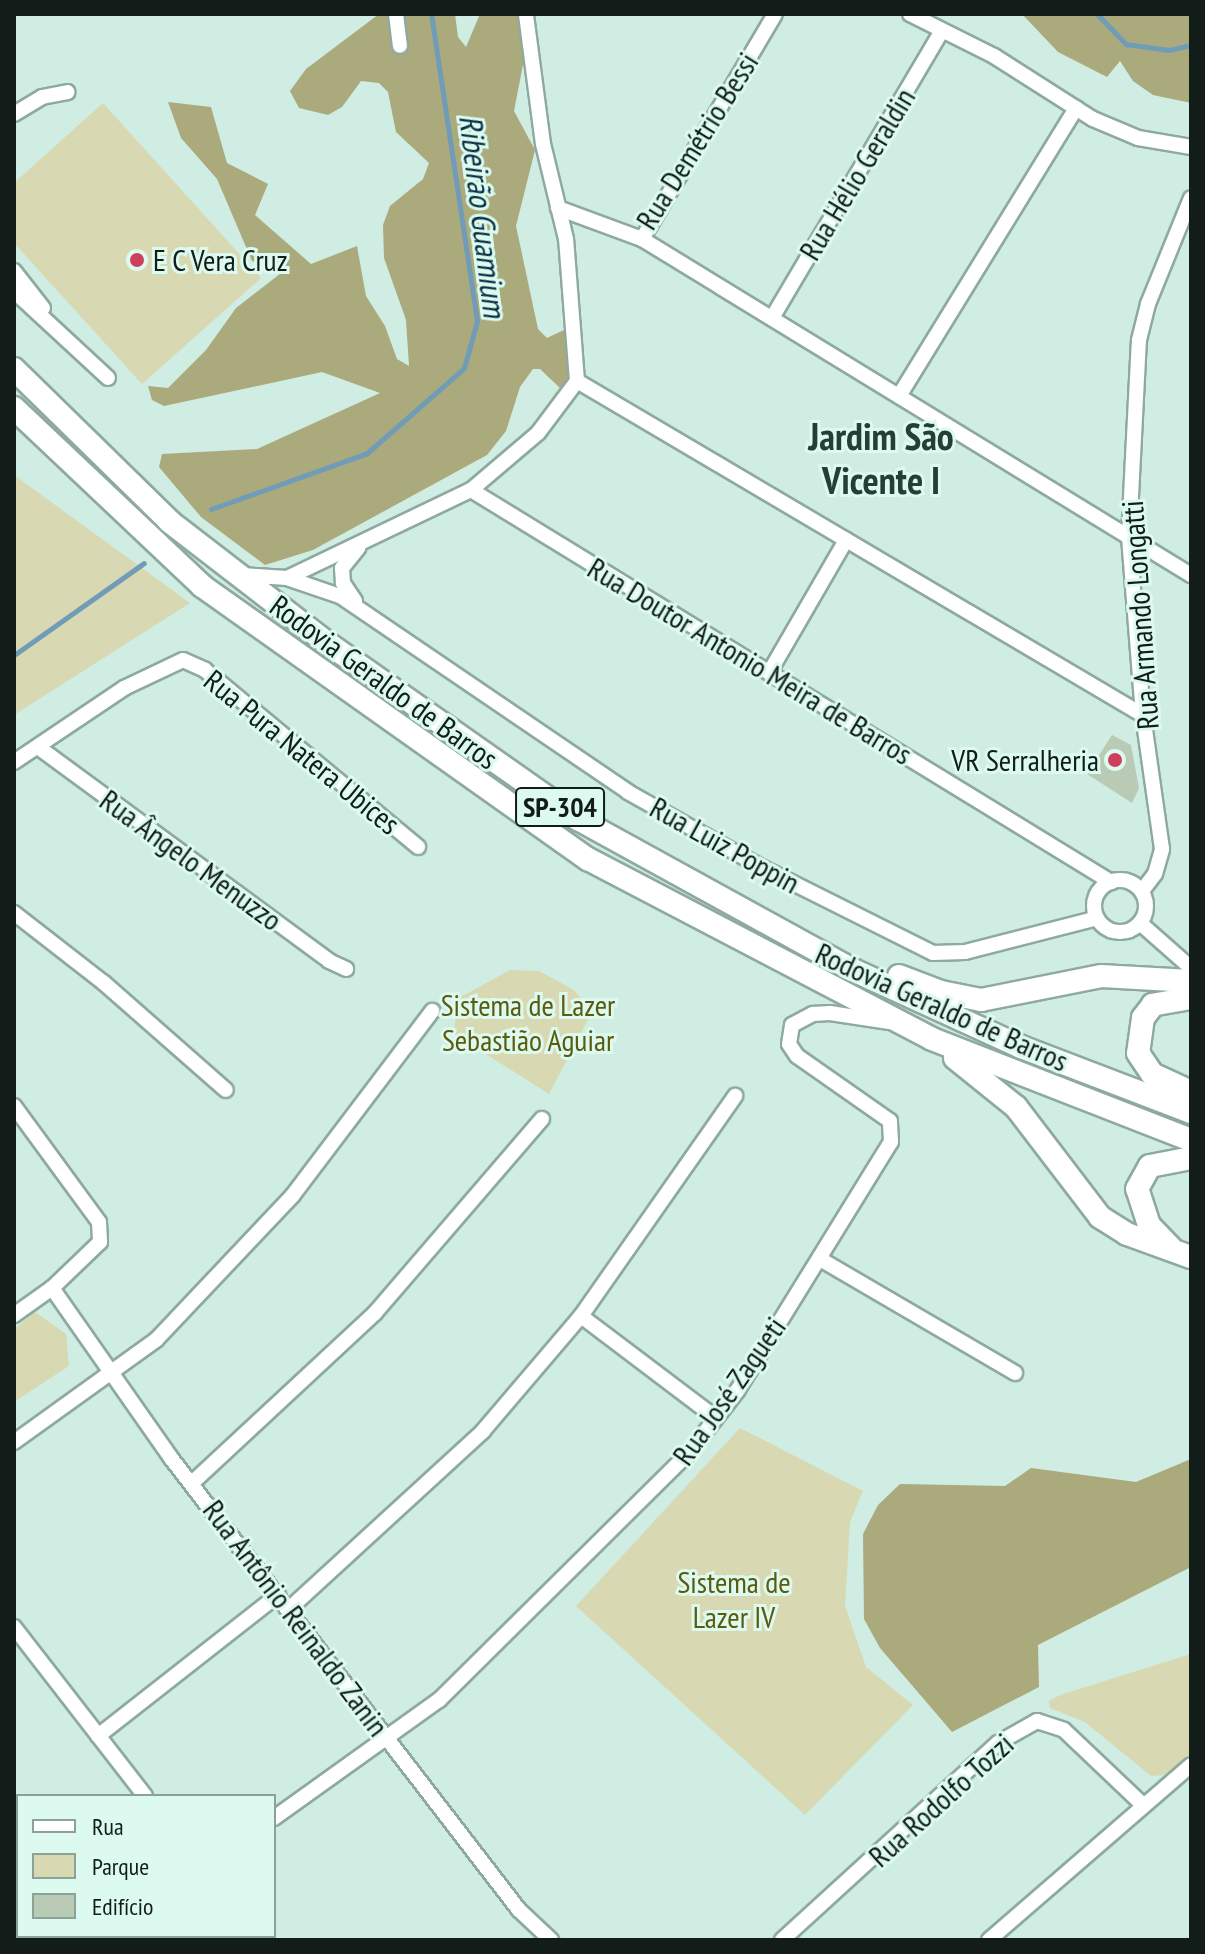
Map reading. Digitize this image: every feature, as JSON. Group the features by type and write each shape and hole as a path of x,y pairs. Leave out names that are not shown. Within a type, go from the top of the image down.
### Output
{"highway":[{"name":"Rodovia Geraldo de Barros","path":"14,369 170,522 510,776 729,904 851,969 1021,1047 1191,1112"},
{"name":"Rodovia Geraldo de Barros","path":"14,408 202,586 465,775 588,859 932,1039 1191,1140"},
{"path":"729,904 963,999 981,1000 1101,976 1191,981"},
{"path":"1191,998 1153,1005 1143,1018 1138,1053 1152,1074 1191,1092"},
{"path":"932,1039 1016,1107 1100,1217 1186,1256"},
{"path":"1186,1256 1156,1236 1141,1210 1137,1189 1150,1166 1191,1158"}],"street":[{"path":"396,14 400,46"},
{"path":"240,575 287,578 471,490 538,433 577,381 573,305 558,208 543,144 526,14"},
{"name":"Rua Demétrio Bessi","path":"558,208 642,239 775,14"},
{"path":"910,14 1076,108 1138,138 1191,147"},
{"name":"Rua Hélio Geraldin","path":"772,318 942,30"},
{"path":"14,114 42,97 68,92"},
{"path":"899,396 1076,108"},
{"name":"Rua Armando Longatti","path":"1142,891 1155,874 1162,849 1143,715 1129,536 1139,340 1148,304 1191,198"},
{"path":"642,239 1191,575"},
{"path":"14,271 57,328"},
{"path":"14,291 108,378"},
{"path":"577,381 1143,715"},
{"name":"Rua Doutor Antonio Meira de Barros","path":"471,490 1111,882"},
{"name":"Rua Luiz Poppin","path":"370,538 348,556 343,583 347,594 385,627"},
{"path":"769,673 846,540"},
{"name":"Rua Luiz Poppin","path":"287,578 340,596 628,792 763,868 933,953 965,952 1097,918"},
{"name":"Rua Pura Natera Ubices","path":"38,747 124,688 183,660 205,670 418,847"},
{"path":"14,762 38,747"},
{"name":"Rua Ângelo Menuzzo","path":"38,747 346,969"},
{"path":"1128,881 1142,891 1146,907 1140,923 1117,932 1097,918 1095,901 1111,882 1128,881"},
{"path":"14,913 104,983 226,1090"},
{"path":"1140,923 1191,968"},
{"path":"14,1442 156,1340 293,1195 432,1011"},
{"name":"Rua José Zagueti","path":"276,1817 389,1739 439,1700 655,1492 716,1418 885,1157 893,1131 890,1121 797,1056 789,1034 792,1025 813,1014 902,1024"},
{"path":"289,1609 483,1431 581,1316 735,1096"},
{"path":"14,1106 99,1222 100,1242 52,1288 14,1315"},
{"path":"192,1483 375,1313 542,1119"},
{"path":"820,1259 1015,1373"},
{"name":"Rua Antônio Reinaldo Zanin","path":"52,1288 192,1483 519,1910 551,1940"},
{"path":"581,1316 716,1418"},
{"path":"98,1736 278,1595"},
{"path":"14,1627 143,1794"},
{"name":"Rua Rodolfo Tozzi","path":"782,1940 998,1743 1037,1721 1071,1735 1142,1804"},
{"path":"989,1940 1142,1804 1191,1765"}],"green space":[{"path":"379,14 455,14 458,37 466,47 480,14 523,14 527,44 514,111 535,150 516,226 538,329 547,338 566,329 578,333 583,350 578,374 560,388 540,369 533,369 520,387 506,431 487,455 313,550 265,565 201,517 159,467 162,454 257,449 380,393 322,372 164,406 152,400 148,386 168,388 206,350 236,308 285,270 252,261 217,179 181,138 168,102 211,107 227,163 268,184 255,215 311,264 357,246 366,296 385,326 397,359 409,366 406,320 384,258 383,225 390,206 423,179 429,163 396,132 388,92 379,83 361,81 342,107 328,115 299,108 290,91 306,69"},
{"path":"1022,14 1191,14 1191,103 1153,95 1133,81 1120,61 1107,77 1058,52"},
{"name":"E C Vera Cruz","path":"103,103 261,278 142,384 14,243 14,183"},
{"path":"14,475 190,603 14,715"},
{"name":"Sistema de Lazer Sebastião Aguiar","path":"510,970 539,971 574,990 592,1012 549,1094 454,1034 457,999"},
{"path":"35,1312 66,1334 69,1366 14,1402 14,1329"},
{"name":"Sistema de Lazer IV","path":"740,1428 863,1491 850,1522 845,1606 866,1667 913,1705 805,1815 576,1606"},
{"path":"1191,1459 1191,1567 1038,1645 1039,1687 952,1732 880,1648 864,1619 863,1534 878,1505 900,1484 1005,1486 1031,1468 1136,1482"},
{"path":"1191,1654 1191,1754 1164,1775 1151,1776 1085,1722 1050,1708 1049,1701 1060,1695"}],"building":[{"name":"VR Serralheria","path":"1112,735 1131,745 1139,788 1132,803 1087,774"}],"waterway":[{"name":"Ribeirão Guamium","path":"211,509 367,453 464,368 477,321 431,14"},
{"name":"Ribeirão Guamium","path":"1097,14 1126,44 1169,50 1191,45"},
{"name":"Ribeirão Guamium","path":"14,655 144,563"}],"place":[{"name":"E C Vera Cruz","path":"137,260"},
{"name":"VR Serralheria","path":"1115,760"}],"district":[{"name":"Jardim São Vicente I","path":"881,458"}]}
